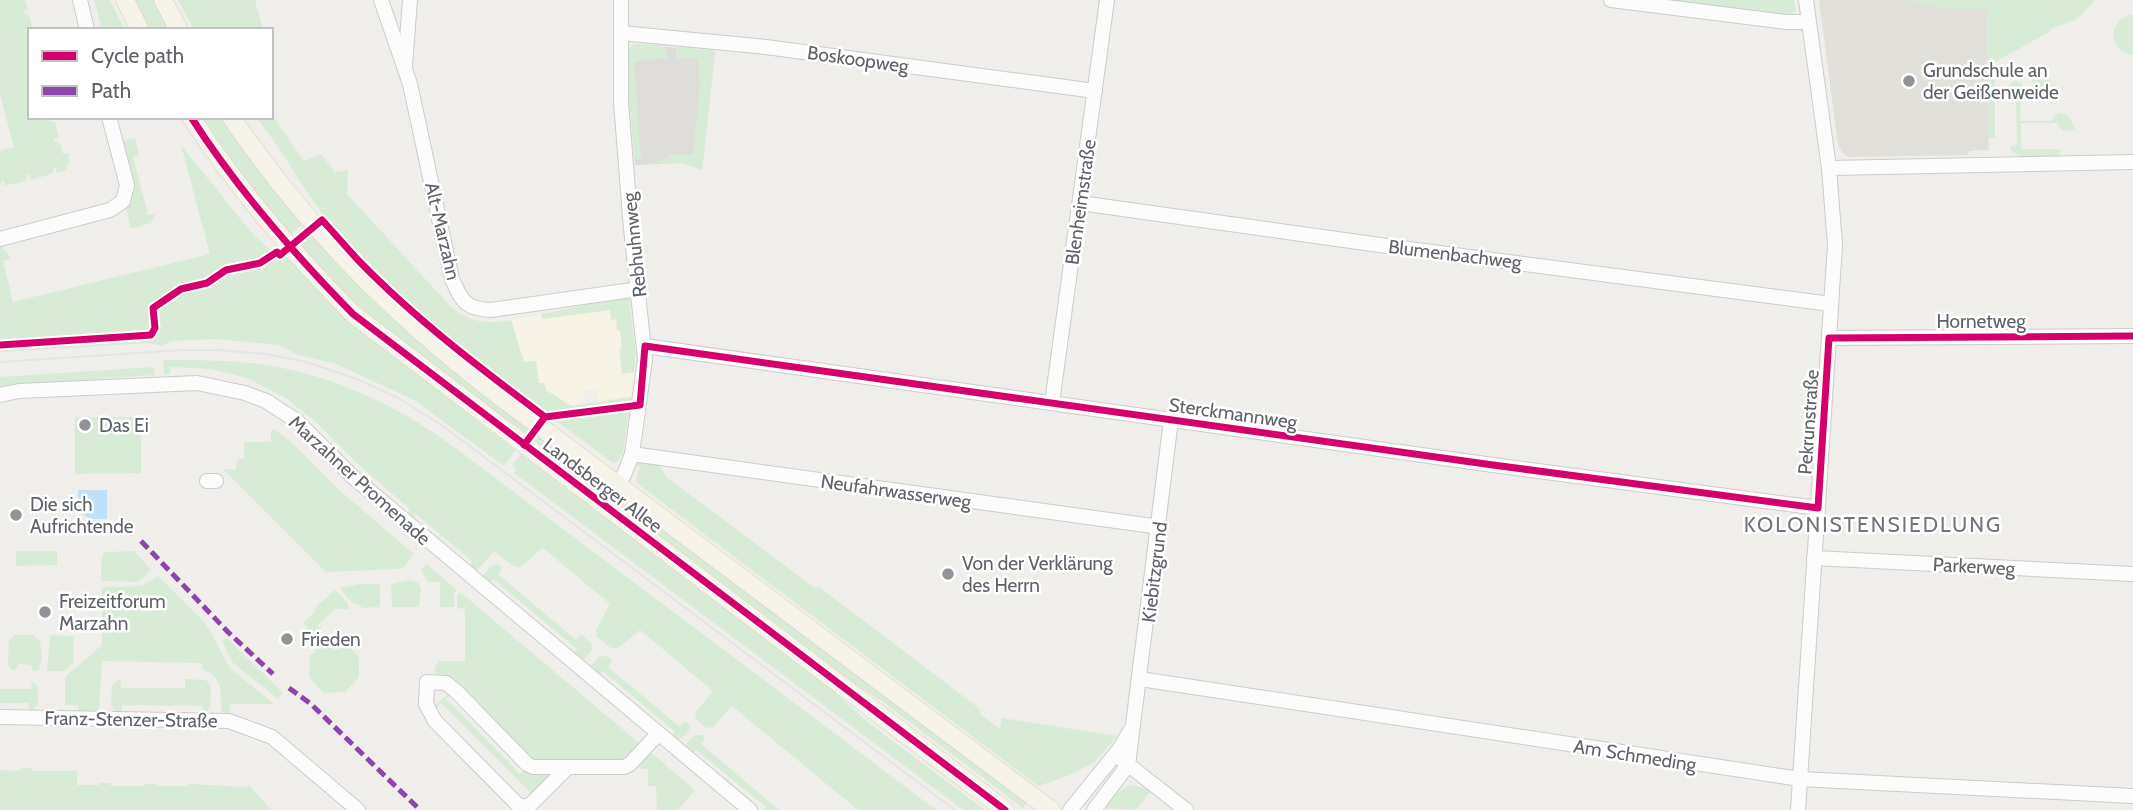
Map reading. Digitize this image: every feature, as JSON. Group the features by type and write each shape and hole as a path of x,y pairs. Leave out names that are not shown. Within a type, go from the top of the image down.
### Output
{"main road":[{"path":"125,0 139,28"},
{"path":"163,0 178,28"},
{"name":"Landsberger Allee","path":"192,119 245,194 303,263 353,314 1005,810"},
{"name":"Landsberger Allee","path":"232,119 278,183 355,271 458,365 1051,810"}],"street":[{"path":"80,0 87,28"},
{"name":"Rebhuhnweg","path":"617,484 624,475 632,454 643,382 645,346 631,229 621,102 621,0"},
{"name":"Blenheimstraße","path":"1052,403 1107,0"},
{"path":"1611,0 1786,22 1809,22"},
{"name":"Pekrunstraße","path":"1798,810 1835,245 1829,169 1806,0"},
{"name":"Alt-Marzahn","path":"405,66 410,4 382,4 405,66 452,279 458,294 467,305 491,310 639,289"},
{"name":"Boskoopweg","path":"621,33 765,47 1095,91"},
{"path":"0,239 110,210 123,201 127,185 110,119"},
{"path":"1829,169 2133,162"},
{"name":"Blumenbachweg","path":"1080,203 1831,304"},
{"name":"Hornetweg","path":"1829,338 2133,336"},
{"name":"Sterckmannweg","path":"645,346 1818,508"},
{"name":"Marzahner Promenade","path":"0,395 19,391 197,383 245,393 265,401 297,421 352,476 750,810"},
{"name":"Kiebitzgrund","path":"1094,810 1128,765 1160,527 1171,420"},
{"name":"Neufahrwasserweg","path":"632,454 1160,527"},
{"name":"Parkerweg","path":"1814,558 2133,575"},
{"name":"Am Schmeding","path":"1140,679 1800,779 2133,796"},
{"path":"568,767 530,805 523,807 517,804 435,721 426,704 426,682 446,684 456,691 533,767 568,767 616,767 631,764 658,734"},
{"name":"Franz-Stenzer-Straße","path":"0,717 229,721 272,737 358,810"},
{"name":"Kiebitzgrund","path":"1070,810 1115,755 1134,724"},
{"path":"1115,755 1186,810"}],"shaded area":[{"name":"Grundschule an der Geißenweide","path":"1819,0 1983,0 1987,8 1989,150 1970,151 1967,155 1844,155 1838,145"},
{"path":"636,44 715,51 702,170 683,163 635,165 629,93 629,50"},
{"path":"629,296 637,361 631,397 598,401 596,389 584,391 585,403 571,406 546,390 544,383 539,383 524,363 511,320"}],"green space":[{"path":"0,0 25,0 28,11 24,9 23,13 29,15 32,28 28,28 28,119 48,119 55,122 59,139 55,138 54,141 60,143 63,154 68,153 70,163 66,165 67,170 56,173 57,168 54,167 52,174 30,180 31,175 28,174 26,181 4,186 5,182 2,181 0,187 0,151 14,147 0,95"},
{"path":"94,0 110,0 124,28 101,28"},
{"path":"133,0 155,0 170,28 147,28"},
{"path":"178,0 255,0 262,28 193,28"},
{"path":"1668,0 1794,0 1796,12 1782,15"},
{"path":"1906,0 2095,0 2077,19 2051,29 1995,62 1995,138 1989,138 1987,9 1942,9"},
{"path":"2133,14 2133,55 2118,48 2114,35 2118,22"},
{"path":"636,44 663,45 667,58 634,62 641,159 635,159 629,93 629,50"},
{"path":"676,46 715,51 702,170 683,163 652,163 666,159 668,155 693,154 700,83 698,58 676,58"},
{"path":"2037,69 2046,73 2059,100 2056,102 2048,94 2021,94 2020,121 2051,121 2058,113 2062,113 2070,118 2075,130 2062,131 2057,123 2021,123 2021,149 2059,149 2061,152 2058,156 2021,157 2010,150 2017,141 2016,102 2008,98 2009,85 2014,81 2021,83 2026,92 2035,87 2028,73"},
{"path":"273,116 304,161 321,154 335,172 348,170 347,194 451,307 480,321 511,320 524,362 536,361 539,383 544,383 546,390 571,406 631,397 623,454 618,461 613,463 504,381 400,294 325,217 257,119 273,119"},
{"path":"199,119 222,119 263,176 303,224 287,237"},
{"path":"135,138 139,155 133,157 148,215 155,214 151,223 131,229 126,207 122,142"},
{"path":"181,145 250,231 281,260 286,257 353,325 516,450 504,466 416,401 336,364 296,354 279,345 216,339 171,341 163,346 149,343 0,352 0,246 10,259 3,261 13,302 210,254"},
{"path":"310,232 532,429 524,439 369,320 295,246"},
{"path":"629,296 636,355 634,372 622,374 620,330 617,330 616,319 611,320 610,310 542,319 541,314"},
{"path":"163,360 250,363 306,373 359,392 410,418 457,449 936,810 858,810 732,706 713,727 706,728 696,719 695,713 713,691 640,630 618,648 611,648 596,636 596,630 610,604 543,548 520,567 515,567 494,551 477,571 468,567 472,561 417,515 412,520 406,515 410,509 359,465 314,420 284,397 247,378 210,369 171,367 170,374 164,374"},
{"path":"154,367 155,375 23,385 0,391 0,377"},
{"path":"75,417 141,417 141,473 75,474"},
{"path":"274,429 414,554 404,567 326,572 223,469 236,470 237,459 244,459 244,442 271,442 271,432"},
{"path":"540,435 1027,802 1023,808 883,702 839,675 533,445"},
{"path":"521,454 818,678 870,724 985,810 963,810 514,473 517,470 512,466"},
{"path":"656,459 666,477 815,588 819,587 980,709 980,714 1000,729 1002,718 1117,736 1094,763 1038,786 638,484 636,479 640,467 636,465 637,461"},
{"path":"16,551 57,551 57,565 16,566"},
{"path":"134,551 151,570 138,582 101,581 104,552"},
{"path":"426,564 457,590 454,594 454,607 440,607 440,582 428,582 421,570"},
{"path":"498,564 502,568 498,574 576,640 581,634 592,644 592,650 584,660 578,660 573,655 577,649 493,579 488,584 484,580 483,576 492,565"},
{"path":"158,576 206,624 230,668 274,704 230,704 229,715 221,711 220,686 210,672 203,670 202,663 102,661 99,709 93,713 79,713 78,705 65,705 65,677 102,645 102,587 142,586"},
{"path":"411,580 421,588 419,607 392,607 391,584"},
{"path":"380,584 380,607 363,608 352,603 340,588"},
{"path":"335,590 348,604 349,609 335,609 318,625 321,629 315,635 303,623"},
{"path":"460,592 639,743 628,756 621,760 532,760 448,675 435,674 438,661 465,661 465,609 457,608 457,595"},
{"path":"15,635 33,635 40,641 42,658 38,671 33,671 31,665 18,664 16,670 11,670 8,664 9,640"},
{"path":"50,635 74,636 73,663 64,671 47,671"},
{"path":"227,638 283,693 278,699 233,663 222,641"},
{"path":"324,642 345,642 359,657 359,677 345,692 324,693 309,677 310,656"},
{"path":"607,656 612,661 608,667 680,727 685,721 689,724 690,730 682,738 673,741 671,738 675,732 603,671 598,677 591,671 591,666 598,657"},
{"path":"120,678 121,688 185,688 185,679 206,680 211,687 210,708 203,715 202,706 122,705 121,714 116,714 111,704 112,686"},
{"path":"32,682 37,685 38,698 33,711 29,713 29,703 0,703 0,689 31,689"},
{"path":"450,692 452,693 446,699 520,774 526,769 554,772 530,799 526,799 531,793 441,703 436,708"},
{"path":"695,735 702,735 705,738 701,744 779,810 764,810 766,807 696,750 691,756 686,751 687,743"},
{"path":"650,752 695,790 678,810 657,810 656,786 648,786 648,769 641,769 639,765"},
{"path":"21,768 32,768 33,771 77,771 77,785 249,785 271,810 0,810 0,770 20,771"},
{"path":"1129,785 1151,791 1136,810 1105,808 1112,797"}],"water":[{"path":"78,490 107,490 107,519 89,519 78,508"}],"tram line":[{"path":"0,362 183,350 266,354 307,362 357,379 398,398 443,426 955,810"}],"marked path":[{"path":"141,541 228,632 273,674"},
{"path":"289,688 311,704 420,810"}],"cycle path":[{"path":"192,119 227,170 267,220 353,314 1005,810"},
{"path":"0,345 151,335 155,328 153,308 181,289 207,283 226,270 260,263 277,252 280,255 322,220 402,303 545,417"},
{"path":"524,445 545,417 640,405 645,346 1818,508 1829,338 2133,336"}],"place":[{"name":"Grundschule an der Geißenweide","path":"1909,81"},
{"name":"Das Ei","path":"85,425"},
{"name":"Die sich Aufrichtende","path":"16,515"},
{"name":"Von der Verklärung des Herrn","path":"948,574"},
{"name":"Freizeitforum Marzahn","path":"45,612"},
{"name":"Frieden","path":"287,639"}],"district":[{"name":"KOLONISTENSIEDLUNG","path":"1873,525"}]}
